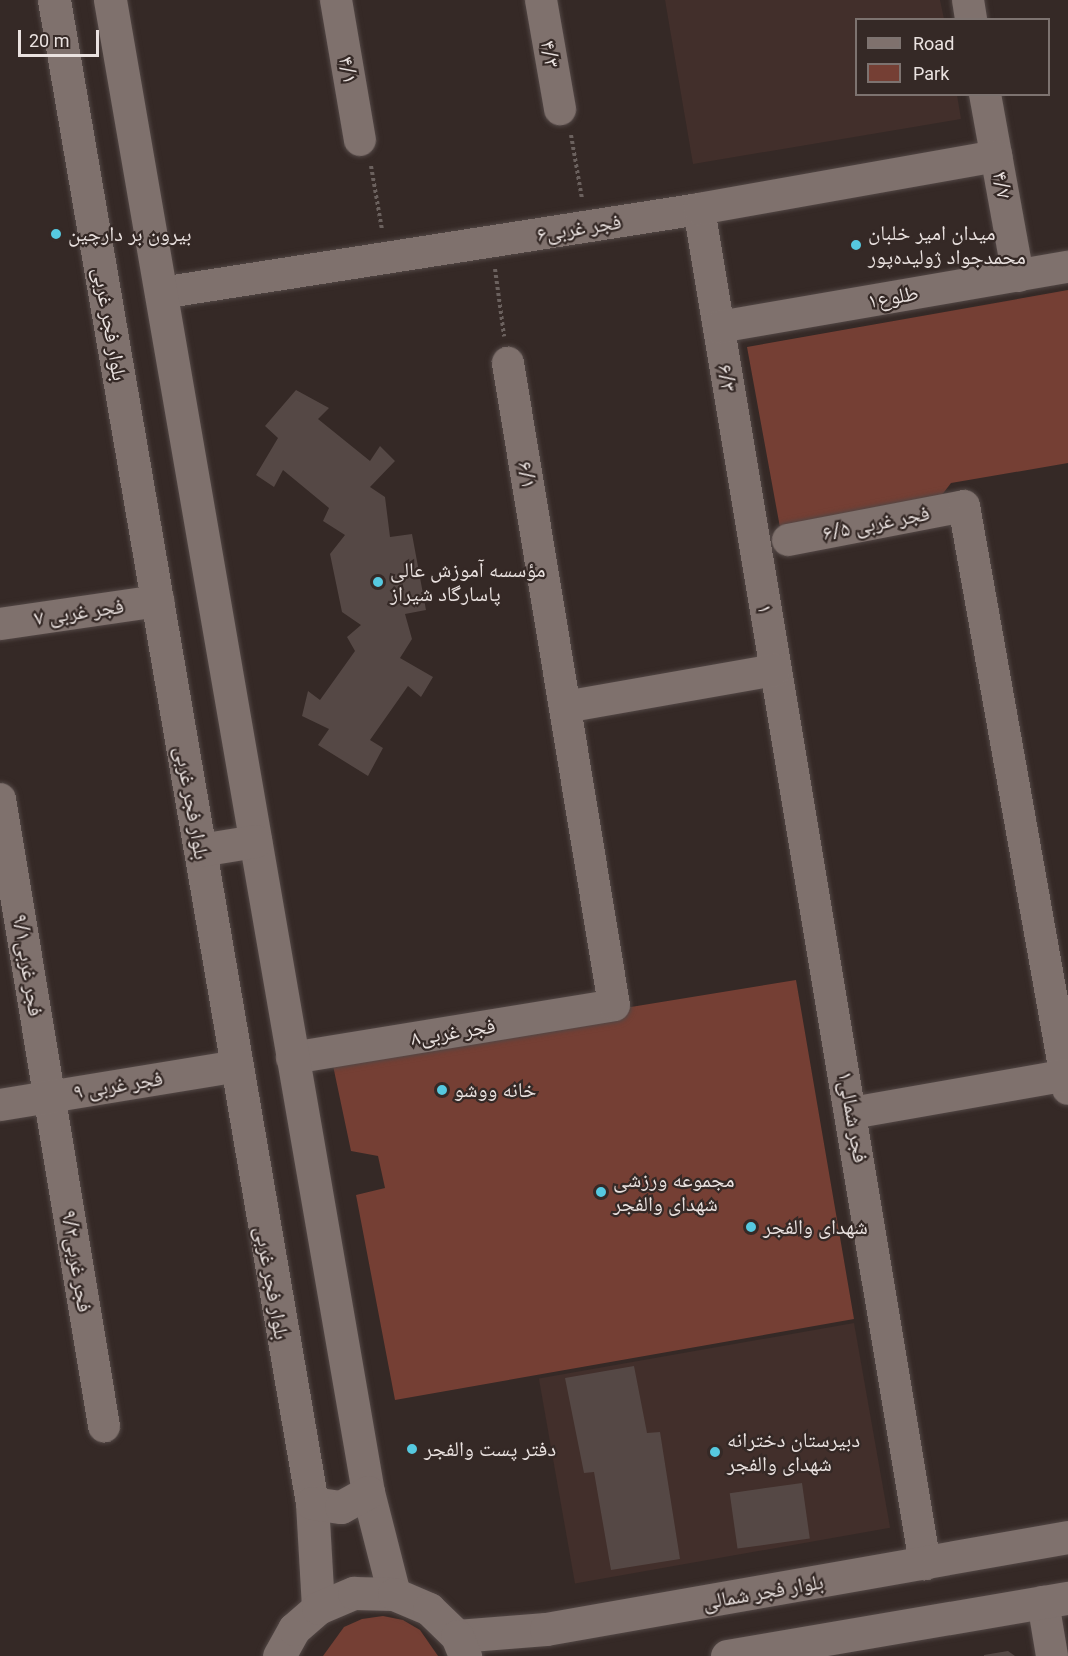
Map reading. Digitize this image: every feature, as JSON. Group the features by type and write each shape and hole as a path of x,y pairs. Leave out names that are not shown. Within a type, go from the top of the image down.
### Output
{"main road":[{"name":"بلوار فجر غربی","path":"54,0 237,1066 264,1243 312,1503 318,1608"},
{"path":"110,0 368,1492 394,1594"},
{"path":"200,850 255,841"},
{"path":"312,1503 341,1508 368,1492"},
{"name":"بلوار فجر شمالی","path":"461,1646 1068,1537"},
{"path":"278,1656 294,1629 318,1608 354,1593 394,1594 429,1609 461,1646"},
{"path":"727,1656 1056,1600"},
{"path":"527,1656 532,1642 546,1629"}],"street":[{"name":"۴/۱","path":"336,0 360,140"},
{"name":"۴/۳","path":"541,0 560,109"},
{"path":"968,0 972,18"},
{"name":"۴/۷","path":"985,96 1018,276"},
{"name":"فجر غربی۶","path":"161,293 699,209 996,156"},
{"name":"۶/۳","path":"699,209 754,547"},
{"name":"طلوع۱","path":"719,327 1068,267"},
{"name":"۶/۱","path":"508,363 614,1005"},
{"name":"۶/۵ فجر غربی","path":"788,540 964,506 1067,1080"},
{"name":"۱","path":"754,547 775,670"},
{"name":"۷ فجر غربی","path":"0,624 158,601"},
{"path":"565,707 775,670"},
{"name":"فجر شمالی۱","path":"775,670 852,1113 925,1564"},
{"name":"فجر غربی۹/۱","path":"0,798 50,1096"},
{"name":"فجر غربی۸","path":"292,1058 614,1005"},
{"name":"۹ فجر غربی","path":"0,1105 237,1066"},
{"path":"852,1113 1067,1080"},
{"name":"فجر غربی۹/۲","path":"50,1096 105,1426"},
{"path":"1052,1656 1056,1600"}],"path":[{"path":"560,109 567,108 586,227"},
{"path":"360,140 366,139 387,258"},
{"path":"491,242 508,363"}],"shaded area":[{"path":"665,0 940,0 944,18 855,18 855,96 957,96 961,119 693,164"},
{"name":"دبیرستان دخترانه شهدای والفجر","path":"854,1323 890,1528 575,1583 539,1379"}],"green space":[{"path":"1068,290 1068,463 951,483 935,504 781,533 747,347"},
{"name":"مجموعه ورزشی شهدای والفجر","path":"796,980 854,1319 395,1400 356,1195 385,1188 378,1156 351,1151 331,1056"},
{"path":"383,1616 403,1620 420,1630 438,1656 323,1656 344,1627 362,1619"}],"building":[{"name":"مؤسسه آموزش عالی پاسارگاد شیراز","path":"296,390 329,408 318,419 370,461 380,446 395,461 370,487 385,497 390,537 412,534 426,610 405,614 412,639 400,658 433,677 421,697 408,686 370,740 383,748 368,776 318,745 329,729 302,716 308,691 320,700 355,651 347,637 361,625 342,612 330,554 345,535 323,521 329,508 283,470 274,487 256,475 278,438 265,426"},
{"path":"634,1366 647,1433 660,1432 680,1559 611,1570 594,1472 584,1473 565,1378"},
{"path":"802,1483 810,1538 738,1549 730,1493"},
{"path":"1008,1651 1015,1656 984,1656 984,1655"}],"place":[{"name":"بیرون بر دارچین","path":"56,234"},
{"name":"میدان امیر خلبان محمد‌جواد ژولیده‌پور","path":"856,245"},
{"name":"مؤسسه آموزش عالی پاسارگاد شیراز","path":"378,582"},
{"name":"خانه ووشو","path":"442,1090"},
{"name":"مجموعه ورزشی شهدای والفجر","path":"601,1192"},
{"name":"شهدای والفجر","path":"751,1227"},
{"name":"دفتر پست والفجر","path":"412,1449"},
{"name":"دبیرستان دخترانه شهدای والفجر","path":"715,1452"}]}
